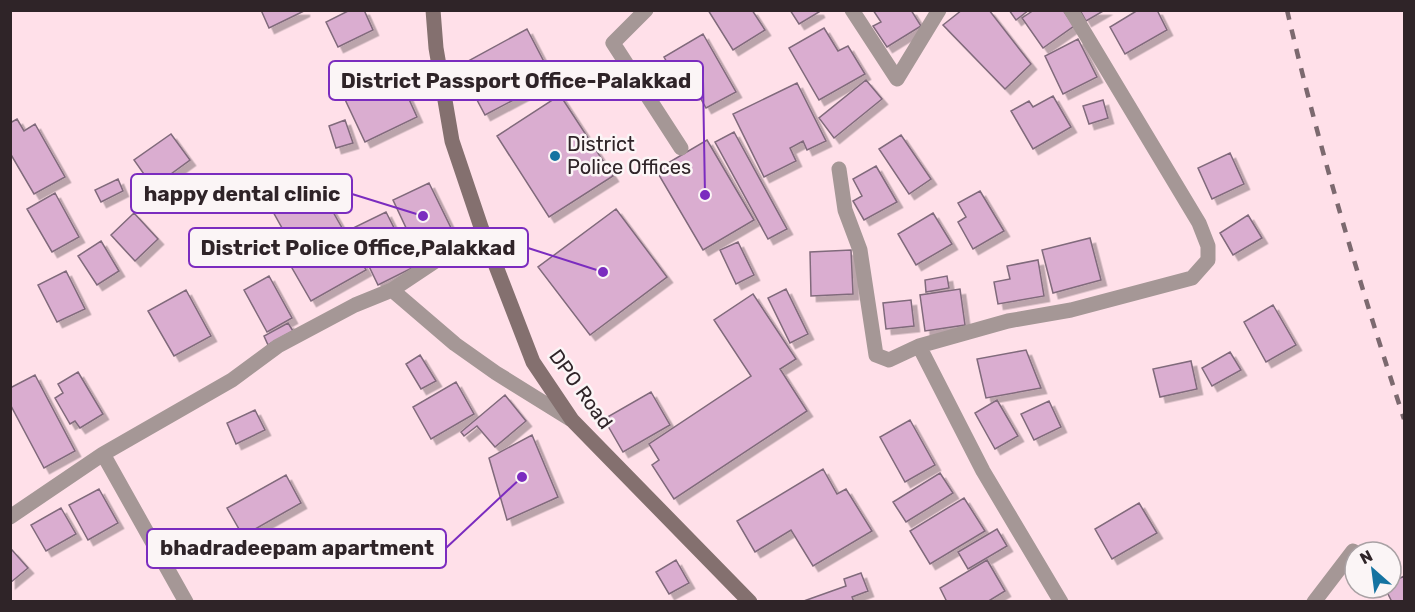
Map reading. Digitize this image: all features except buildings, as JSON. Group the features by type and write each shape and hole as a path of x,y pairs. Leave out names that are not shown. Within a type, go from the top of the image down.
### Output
{"street":[{"name":"DPO Road","path":"434,10 438,69 452,141 482,230 533,362 572,420 750,602"},
{"path":"646,10 614,44 681,148"},
{"path":"852,10 878,54 897,79 939,10"},
{"path":"839,169 845,210 860,250 876,355 889,360 919,346 1008,321 1071,310 1192,278 1208,260 1208,246 1199,222 1071,10"},
{"path":"10,517 103,454 232,380 278,346 355,305 392,290 482,230"},
{"path":"392,290 472,355 572,420"},
{"path":"919,346 983,471 1061,602"},
{"path":"103,454 186,602"},
{"path":"1314,602 1343,564"}],"railway":[{"path":"1287,10 1341,216 1404,419"}],"place":[{"name":"District Police Offices","path":"555,156"},
{"name":"District Passport Office-Palakkad","path":"705,195"},
{"name":"happy dental clinic","path":"423,216"},
{"name":"District Police Office,Palakkad","path":"603,272"},
{"name":"bhadradeepam apartment","path":"522,477"}]}
